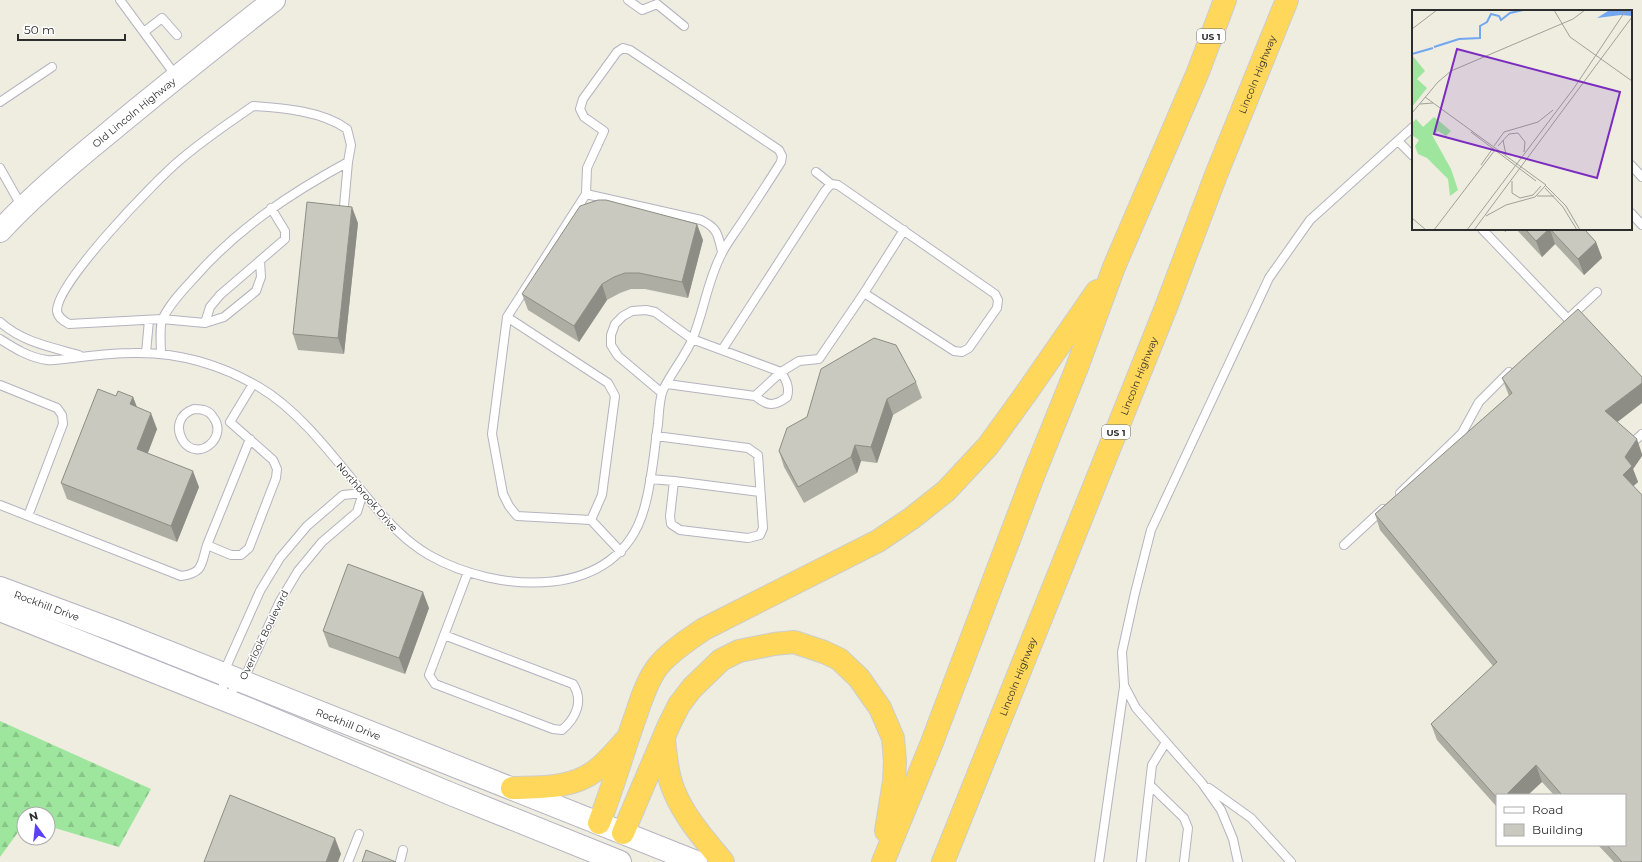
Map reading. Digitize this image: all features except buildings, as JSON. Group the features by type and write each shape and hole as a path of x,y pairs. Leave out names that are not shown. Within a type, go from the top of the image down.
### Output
{"highway":[{"name":"US 1","path":"881,862 931,745 1034,474 1076,370 1114,267 1198,72 1225,0"},
{"name":"Lincoln Highway","path":"943,862 1162,317 1216,175 1286,0"},
{"path":"599,823 611,792 626,740 645,690 658,666 683,643 704,629 878,541 912,518 946,491 988,446 1114,267"},
{"path":"623,832 679,705 692,688 721,660 739,651 763,645 794,642 824,652 838,659 852,669 872,694 893,738 894,780 881,862"},
{"path":"664,739 667,770 673,790 680,805 723,862"},
{"path":"512,788 552,786 579,780 602,765 626,740"}],"main road":[{"name":"Old Lincoln Highway","path":"0,230 63,171 177,77 274,0"},
{"name":"Rockhill Drive","path":"0,588 243,681 696,862"},
{"path":"0,610 223,699 444,792 616,860 623,832"},
{"path":"589,849 599,823"}],"lane":[{"path":"120,0 177,77"},
{"path":"628,0 642,10 658,4 684,26"},
{"path":"144,32 162,18 177,36"},
{"path":"620,552 591,520 517,516 509,506 503,494 492,434 507,317 586,194 587,168 604,131 584,117 580,109 583,100 617,52 623,48 630,50 779,150 782,156 781,162 722,252 712,276 692,339 667,384 662,393 618,356 611,345 611,335 616,324 623,316 632,311 646,310 655,312 692,339 780,372 786,380 789,390 787,397 780,403 770,405 763,403 754,396 667,384"},
{"path":"0,102 52,67"},
{"path":"260,261 261,277 256,291 224,317 205,323 162,319 69,324 61,319 57,312 58,302 77,270 114,226 179,160 253,106 293,109 338,122 347,129 351,145 343,217"},
{"path":"1099,862 1124,685 1122,652 1151,530 1269,278 1310,220 1412,128"},
{"path":"1398,141 1412,155"},
{"path":"161,354 162,319 181,292 213,256 271,208 308,184 348,162"},
{"path":"1632,166 1642,177"},
{"path":"0,168 23,208"},
{"path":"816,172 831,184 838,185 904,230 995,294 998,300 996,308 969,348 962,352 954,351 864,293"},
{"path":"722,350 831,184"},
{"path":"586,194 701,220 710,225 717,232 722,252"},
{"path":"205,323 210,307 220,295 285,239 285,231 271,208"},
{"path":"1632,214 1642,225"},
{"path":"754,396 780,372 799,362 819,359 864,293 904,230"},
{"path":"1483,230 1565,321 1597,292"},
{"path":"507,317 608,383 615,396 602,495 591,520"},
{"path":"146,353 149,320"},
{"name":"Northbrook Drive","path":"0,322 28,340 83,356"},
{"name":"Northbrook Drive","path":"0,339 22,352 49,360 83,356 146,353 198,360 220,368 253,384 280,402 298,418 388,522 415,546 432,557 468,572 513,581 535,583 559,581 591,573 611,560 630,540 639,523 647,498 662,393"},
{"path":"1344,545 1462,433 1479,402 1515,367"},
{"path":"230,422 253,384"},
{"path":"0,385 57,408 62,415 63,424 28,516"},
{"path":"207,545 231,555 241,555 249,548 276,478 277,469 274,460 230,422 216,420 211,413 201,409 187,412 180,418 179,428 181,438 185,444 198,450 208,446 215,439 219,429 216,420"},
{"path":"1632,443 1642,434"},
{"path":"656,436 748,448 758,455 763,528 760,535 748,538 680,530 671,524 670,516 674,481"},
{"path":"0,505 181,576 192,575 199,570 207,545 250,439"},
{"path":"650,479 760,492"},
{"name":"Overlook Boulevard","path":"363,493 357,512 322,542 309,556 288,586 243,681 223,699 223,674 260,591 284,553 307,526 343,495 363,493"},
{"path":"444,636 573,684 578,692 579,701 571,723 562,730 553,729 435,684 429,675 468,572"},
{"path":"1124,685 1136,708 1202,783 1221,810 1233,839 1238,862"},
{"path":"1141,862 1152,765 1166,742"},
{"path":"1202,783 1251,818 1291,862"},
{"path":"1150,785 1184,818 1188,828 1184,862"},
{"path":"348,862 359,834"},
{"path":"400,862 404,850"}],"green space":[{"path":"0,721 151,789 119,847 56,828 56,806 16,806 16,835 0,857"}]}
